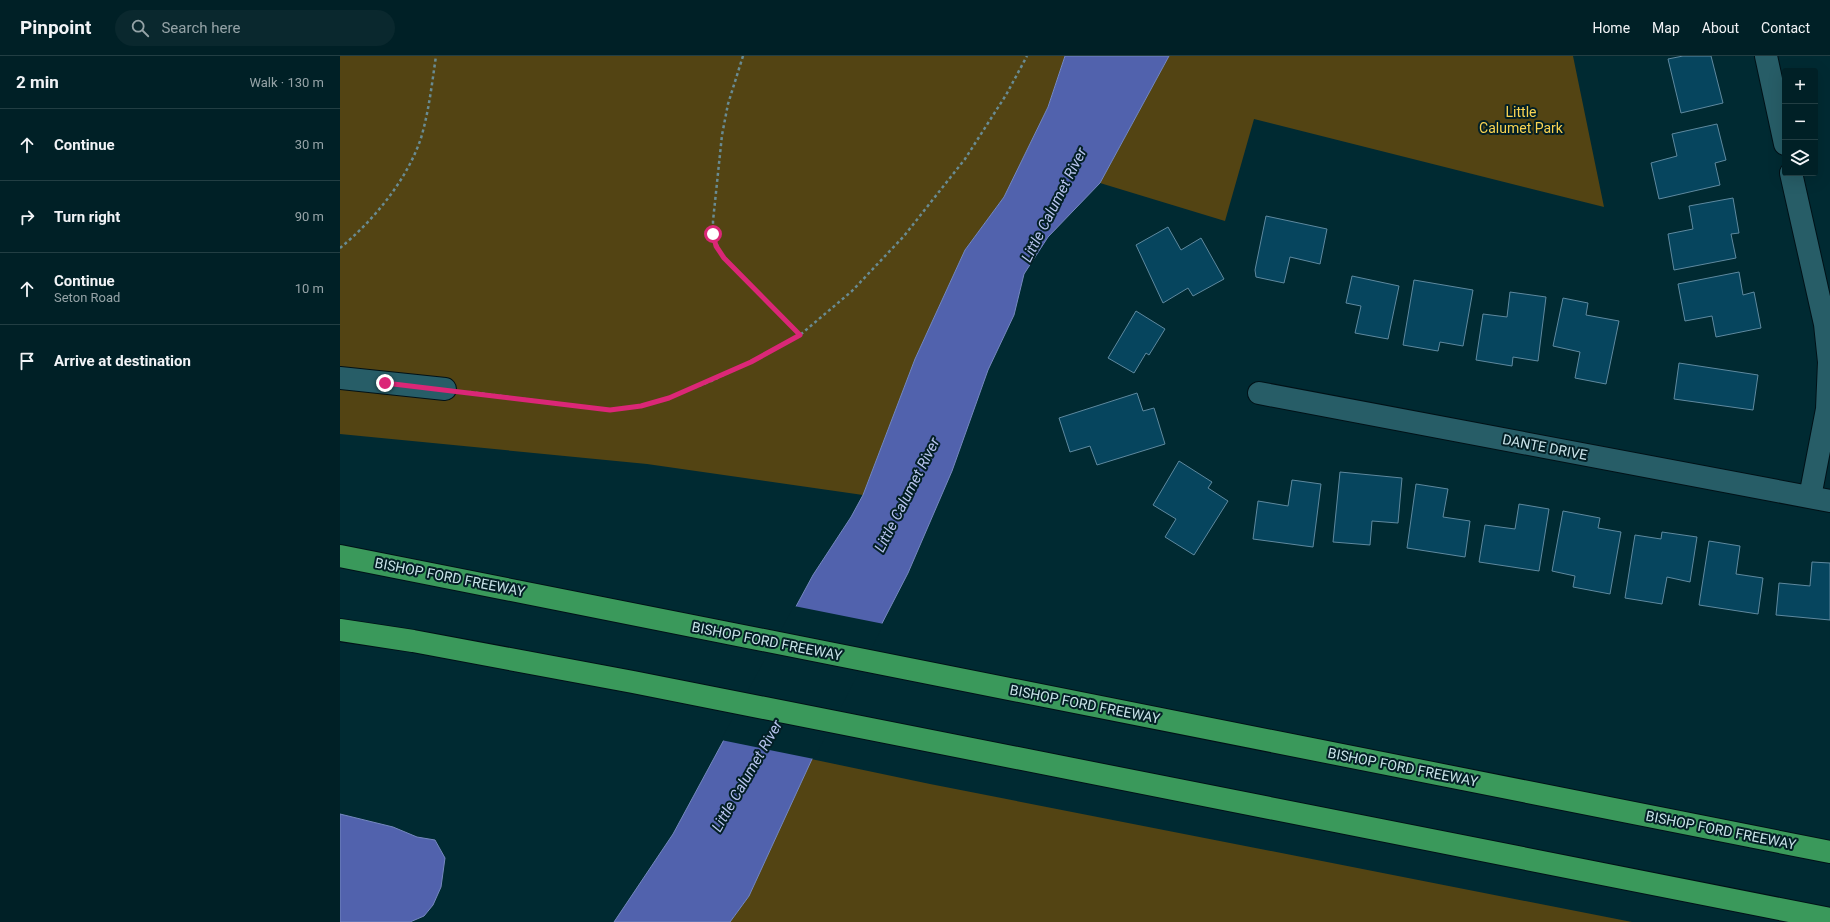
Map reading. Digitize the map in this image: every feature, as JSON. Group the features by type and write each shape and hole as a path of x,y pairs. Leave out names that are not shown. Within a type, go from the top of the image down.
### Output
{"highway":[{"name":"BISHOP FORD FREEWAY","path":"340,556 1830,852"},
{"path":"340,630 413,641 633,682 1830,919"}],"street":[{"path":"1766,56 1784,140"},
{"path":"1792,176 1825,324 1829,362 1820,499"},
{"path":"340,378 445,389"},
{"name":"DANTE DRIVE","path":"1259,393 1820,499"}],"path":[{"path":"340,248 355,236 386,201 406,169 420,139 428,110 436,56"},
{"path":"743,56 728,104 722,135 713,234 716,246 724,258 800,335"},
{"path":"445,389 597,409 610,410 641,406 669,398 711,381 751,362 800,335 852,291 904,236 965,159 1006,95 1027,56"}],"green space":[{"path":"340,56 1065,56 1048,107 1004,197 965,250 915,359 863,495 647,464 340,434"},
{"name":"Little Calumet Park","path":"1169,56 1573,56 1604,207 1254,119 1225,221 1100,183"},
{"path":"811,759 930,784 1632,922 730,922 749,896"}],"water":[{"name":"Little Calumet River","path":"1065,56 1169,56 1100,183 1048,237 1024,274 1014,315 988,370 952,471 908,573 812,759 749,896 730,922 614,922 673,834 813,575 851,517 863,495 915,359 965,250 1004,197 1048,107"},
{"path":"340,814 393,827 417,837 435,840 445,858 441,887 433,905 424,916 410,922 340,922"}],"pier":[{"path":"794,606 884,624 814,759 721,740"}],"building":[{"path":"1683,56 1711,56 1723,103 1681,113 1668,59"},
{"path":"1717,124 1726,160 1715,163 1720,185 1659,199 1651,163 1677,156 1672,134"},
{"path":"1733,198 1739,233 1731,234 1736,258 1674,270 1668,234 1693,229 1689,206"},
{"path":"1266,216 1327,229 1320,264 1290,257 1284,283 1256,277 1255,270"},
{"path":"1168,227 1181,250 1201,238 1224,279 1193,296 1188,288 1163,303 1136,245"},
{"path":"1739,272 1743,295 1754,292 1761,328 1716,337 1712,316 1685,321 1678,284"},
{"path":"1352,276 1399,286 1388,339 1355,333 1361,306 1346,303"},
{"path":"1414,280 1473,290 1463,346 1440,342 1438,351 1403,345"},
{"path":"1510,292 1546,297 1538,361 1513,357 1512,366 1476,360 1483,314 1507,317"},
{"path":"1563,298 1588,303 1586,315 1619,321 1606,384 1575,378 1580,352 1553,346"},
{"path":"1136,311 1165,329 1149,355 1146,353 1134,373 1108,358"},
{"path":"1679,363 1758,375 1753,410 1674,399"},
{"path":"1137,393 1143,411 1154,408 1165,444 1097,465 1090,446 1070,452 1059,418"},
{"path":"1179,461 1212,482 1208,488 1228,501 1194,555 1165,537 1176,519 1153,505"},
{"path":"1340,472 1402,478 1398,523 1372,521 1370,545 1333,542"},
{"path":"1292,480 1321,484 1313,547 1253,539 1258,501 1288,506"},
{"path":"1416,484 1448,489 1443,517 1470,521 1465,557 1407,548"},
{"path":"1519,504 1549,509 1539,571 1479,562 1485,525 1515,529"},
{"path":"1563,511 1600,518 1598,528 1621,532 1610,594 1573,587 1575,576 1552,571"},
{"path":"1662,532 1697,537 1690,582 1667,577 1662,604 1625,598 1635,535 1661,539"},
{"path":"1709,541 1740,546 1736,574 1763,578 1758,614 1699,605"},
{"path":"1812,562 1830,563 1830,620 1776,615 1779,583 1810,586"}],"route":[{"path":"385,383 610,410 641,406 669,398 711,381 751,362 800,335 724,258 716,246 713,234"}]}
